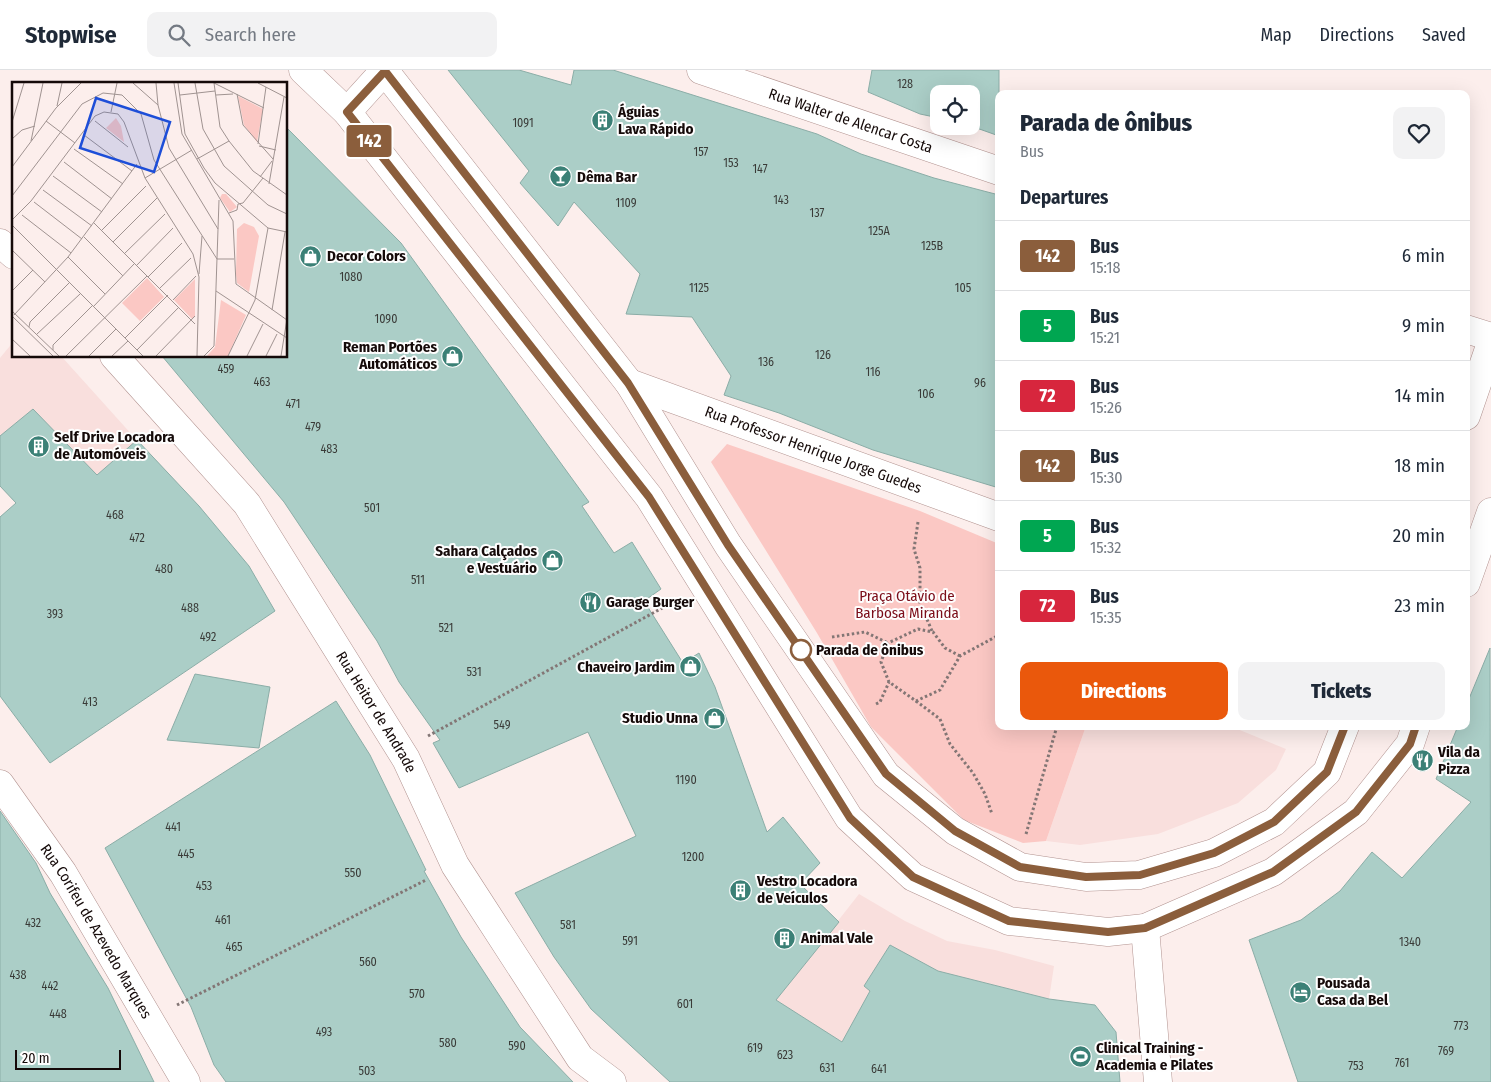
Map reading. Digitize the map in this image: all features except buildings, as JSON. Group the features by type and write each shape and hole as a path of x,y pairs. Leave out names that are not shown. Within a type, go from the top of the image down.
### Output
{"main road":[{"path":"303,70 347,112 649,497 850,818 913,877 1009,921 1108,932 1145,928 1273,872 1356,812 1410,744 1415,730"},
{"path":"347,112 385,70 628,383 728,545 886,774 955,831 1020,867 1086,877 1140,875 1214,853 1274,822 1327,772 1343,730"},
{"name":"Rua Walter de Alencar Costa","path":"701,70 995,170"},
{"path":"0,243 12,253"},
{"path":"1470,330 1491,338"},
{"path":"1470,404 1491,343"},
{"name":"Rua Heitor de Andrade","path":"116,358 247,504 401,751 455,865 580,1058 612,1082"},
{"name":"Rua Professor Henrique Jorge Guedes","path":"628,383 995,516"},
{"path":"1470,572 1491,512"},
{"name":"Rua Corifeu de Azevedo Marques","path":"0,784 63,873 186,1082"},
{"path":"1145,928 1158,1082"}],"path":[{"path":"918,520 914,549 920,568 920,603 932,632 945,648 960,656"},
{"path":"401,751 704,585"},
{"path":"932,632 918,629 888,643 881,662 889,682 940,719 950,744 973,773 985,794 994,821"},
{"path":"825,636 843,637 866,632 888,643"},
{"path":"916,701 940,690 960,656 995,637"},
{"path":"1023,843 1055,730"},
{"path":"149,1018 455,865"}],"shaded area":[{"path":"12,343 12,358 63,358 152,457 54,543 0,486 0,358"},
{"path":"1085,730 1240,730 1286,749 1276,770 1238,803 1158,834 1080,845 1046,841"},
{"path":"859,894 905,921 947,941 995,950 1054,966 1049,999 895,1068 834,1037 776,1000"}],"green space":[{"name":"Praça Otávio de Barbosa Miranda","path":"727,444 920,511 995,542 995,730 1085,730 1046,841 1023,843 964,820 871,727 817,633 711,462"}],"bus line":[{"name":"142","path":"1343,730 1327,772 1274,822 1214,853 1140,875 1086,877 1020,867 955,831 886,774 728,545 628,383 385,71 347,112 649,497 850,818 913,877 1009,921 1108,932 1145,928 1273,872 1356,812 1410,744 1415,730"}],"place":[{"name":"Águias Lava Rápido","path":"602,121"},
{"name":"Dêma Bar","path":"561,177"},
{"name":"Decor Colors","path":"311,256"},
{"name":"Reman Portões Automáticos","path":"453,356"},
{"name":"Self Drive Locadora de Automóveis","path":"38,446"},
{"name":"Sahara Calçados e Vestuário","path":"553,560"},
{"name":"Garage Burger","path":"590,602"},
{"name":"Parada de ônibus","path":"801,650"},
{"name":"Chaveiro Jardim","path":"691,667"},
{"name":"Studio Unna","path":"714,718"},
{"name":"Vila da Pizza","path":"1422,761"},
{"name":"Vestro Locadora de Veículos","path":"741,890"},
{"name":"Animal Vale","path":"785,938"},
{"name":"Pousada Casa da Bel","path":"1301,992"},
{"name":"Clinical Training - Academia e Pilates","path":"1080,1057"}]}
